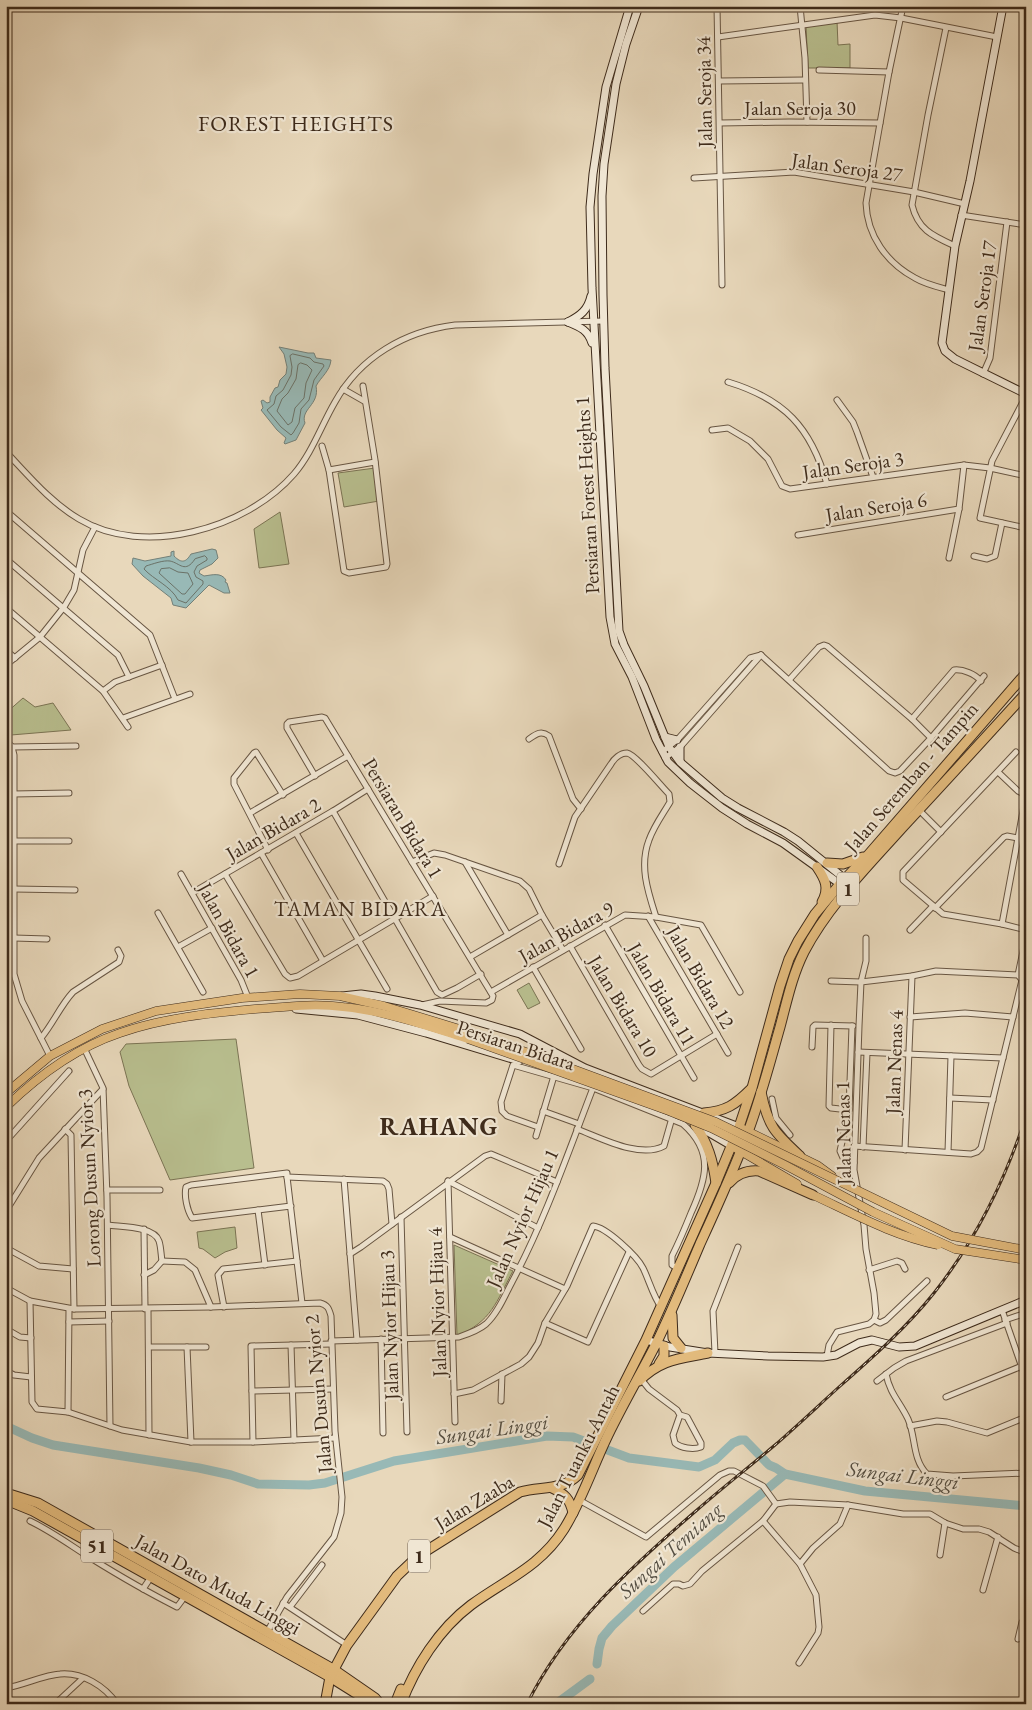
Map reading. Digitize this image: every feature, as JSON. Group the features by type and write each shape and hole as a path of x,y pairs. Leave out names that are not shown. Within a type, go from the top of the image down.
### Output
{"highway":[{"name":"Jalan Seremban - Tampin","path":"744,1129 752,1088 780,986 789,959 798,941 816,914 843,881 868,855 1026,673"},
{"name":"Jalan Seremban - Tampin","path":"744,1129 761,1092 785,1025 797,968 813,936 838,901 874,858 1026,693"},
{"path":"827,863 843,864 868,855"},
{"path":"816,914 827,887 826,879 817,867"},
{"path":"704,1113 725,1110 752,1088"},
{"path":"761,1092 765,1113 775,1132 800,1156"},
{"path":"696,1125 710,1152 721,1185 751,1170 758,1171 813,1195"},
{"name":"Jalan Tuanku Antah","path":"552,1488 572,1481 578,1475 660,1345 673,1307 744,1129"},
{"name":"Jalan Tuanku Antah","path":"401,1704 410,1683 438,1638 453,1620 468,1607 532,1565 543,1556 563,1531 573,1514 592,1470 604,1433 661,1307 721,1185"},
{"path":"673,1307 671,1324 673,1338 681,1348"},
{"path":"659,1364 664,1356 660,1345"},
{"path":"633,1387 659,1364 669,1360 711,1353"},
{"name":"Jalan Zaaba","path":"331,1673 347,1645 397,1576 418,1556 520,1492 534,1488 552,1488"},
{"path":"552,1488 568,1499 573,1514"},
{"name":"Jalan Dato Muda Linggi","path":"6,1492 38,1503 188,1592 375,1698 380,1704"},
{"name":"Jalan Dato Muda Linggi","path":"6,1500 33,1511 151,1577 188,1592 267,1632 331,1673 373,1704"},
{"name":"1","path":"395,1704 421,1656 438,1638"},
{"name":"1","path":"325,1704 331,1673"}],"main road":[{"name":"Persiaran Bidara","path":"6,1092 50,1056 102,1029 156,1011 242,998 300,994 340,996 384,1006 466,1030 543,1058 716,1122 787,1161"},
{"name":"Persiaran Bidara","path":"6,1106 28,1086 62,1062 119,1033 147,1024 281,1007 326,1006 365,1010 397,1017 468,1039 669,1111 787,1161"},
{"path":"744,1129 817,1165 842,1183"},
{"path":"766,1165 762,1151 764,1147 772,1143"},
{"path":"736,1148 813,1195 895,1233 955,1249 1026,1260"},
{"path":"787,1161 842,1183 952,1236 1026,1250"},
{"path":"787,1161 873,1212 955,1249"}],"street":[{"name":"Persiaran Forest Heights 1","path":"630,6 606,87 593,174 590,234 610,627 615,644 637,690 664,755 683,776 722,808 783,843 817,867 843,881"},
{"name":"Persiaran Forest Heights 1","path":"639,6 626,44 616,84 604,164 602,231 604,321 618,623 621,638 644,686 664,738 680,762 730,803 784,832 827,863 843,881"},
{"name":"Jalan Seroja 34","path":"717,6 722,285"},
{"path":"800,6 803,25 807,122"},
{"path":"903,6 880,123 866,203 866,217 873,235 884,254 897,268 917,280 949,290"},
{"path":"1003,6 981,125 955,246 942,335 945,351 955,359 1026,395 993,458 980,518 1026,528"},
{"path":"718,36 875,16 901,18 997,37"},
{"path":"946,28 912,204 915,216 923,228 936,238 955,246"},
{"path":"819,70 889,72"},
{"path":"719,81 805,80"},
{"name":"Jalan Seroja 30","path":"720,123 880,123"},
{"name":"Jalan Seroja 27","path":"694,178 794,172 914,192 965,204"},
{"path":"961,214 1025,225 1026,213"},
{"name":"Jalan Seroja 17","path":"984,374 990,358 1007,222"},
{"path":"568,322 580,316 586,310 590,302 592,288"},
{"path":"6,452 54,501 80,520 95,527 118,533 158,537 192,532 236,517 263,502 292,476 302,465 343,389 356,373 375,356 402,339 420,332 455,325 604,321"},
{"path":"568,322 583,329 590,336 595,353"},
{"path":"728,382 764,396 785,411 799,425 811,441 818,455 828,484"},
{"path":"322,446 329,470 344,571 349,573 385,568 387,564 375,462 364,402 363,386"},
{"path":"343,389 364,402"},
{"path":"837,400 853,422 873,478"},
{"name":"Jalan Seroja 3","path":"712,430 728,428 750,441 768,459 782,486 786,489 964,465 990,468 1026,476"},
{"path":"329,470 375,462"},
{"path":"949,558 959,509 964,465"},
{"name":"Jalan Seroja 6","path":"798,535 959,509"},
{"path":"6,511 150,634 175,699"},
{"path":"974,556 987,559 995,556 1002,523"},
{"path":"6,665 40,637 64,607 74,590 85,546 95,527"},
{"path":"6,559 118,655 129,677"},
{"path":"6,608 103,691 128,727"},
{"path":"789,680 824,645 830,648 912,719 931,738"},
{"path":"6,650 15,658"},
{"path":"664,755 678,744 746,662 754,656 761,655 889,772 895,773 900,771 931,738 982,678 954,670 912,719"},
{"path":"103,691 115,682 162,665"},
{"path":"122,718 190,694"},
{"name":"Persiaran Bidara 1","path":"316,776 286,724 289,722 325,718 491,992"},
{"path":"529,739 542,732 549,736 573,799 581,809"},
{"path":"664,738 678,744"},
{"path":"6,740 12,747 14,755 14,974 22,1001 50,1056"},
{"path":"678,744 680,762"},
{"path":"12,747 76,746"},
{"path":"268,850 233,781 256,752 283,795"},
{"path":"1016,752 903,872 902,877 903,880 944,914 1026,930"},
{"path":"558,864 573,822 581,809 615,759 626,753 632,755 669,794 670,802 650,838 645,855 646,885 656,917"},
{"path":"250,813 348,756"},
{"path":"998,772 1018,791 1026,795 1002,924"},
{"name":"Jalan Bidara 2","path":"192,893 268,850 368,789"},
{"path":"6,800 13,796 69,793"},
{"path":"919,810 941,832"},
{"path":"333,811 437,992 442,995 480,974"},
{"path":"296,833 387,989"},
{"path":"910,930 1004,837 1018,838"},
{"path":"13,841 69,841"},
{"path":"261,853 323,960"},
{"path":"412,862 434,854 445,855 494,871 525,884 563,950"},
{"path":"465,862 508,935"},
{"name":"Jalan Bidara 1","path":"181,874 241,980 247,995 242,998"},
{"path":"224,874 284,974 290,978 433,896"},
{"path":"14,889 75,890"},
{"path":"158,913 203,992"},
{"path":"470,957 542,915"},
{"name":"Jalan Bidara 9","path":"491,992 625,915 656,917 701,925 740,992"},
{"name":"Jalan Bidara 12","path":"648,916 728,1053"},
{"path":"6,918 14,918"},
{"name":"Jalan Bidara 11","path":"605,925 694,1078"},
{"path":"178,947 212,928"},
{"path":"854,1146 971,1154 981,1148 1022,983 1018,975 1026,937"},
{"path":"14,938 47,939"},
{"name":"Jalan Nenas 1","path":"866,938 866,961 861,982 854,1163 876,1307 874,1320"},
{"name":"Jalan Bidara 10","path":"570,946 642,1069 651,1074 681,1055"},
{"path":"41,1038 73,992 118,962 121,956 118,950"},
{"path":"533,967 581,1049"},
{"path":"831,982 861,982 936,971 1018,975"},
{"name":"Jalan Nenas 4","path":"906,1150 912,976"},
{"path":"420,1006 440,1001 486,1003 492,1000 491,992"},
{"name":"Persiaran Bidara","path":"340,996 361,994 420,1006 520,1034 585,1068 744,1129"},
{"path":"445,1013 444,1004 450,1002"},
{"name":"Persiaran Bidara","path":"281,1007 358,1015 515,1059 696,1125 736,1148"},
{"path":"910,1017 965,1013 1013,1018"},
{"path":"812,1047 813,1027 815,1025 859,1026"},
{"path":"831,1025 829,1106 831,1108 849,1110"},
{"path":"852,1026 849,1110 840,1151 844,1160 854,1163"},
{"path":"681,1055 717,1034"},
{"name":"Lorong Dusun Nyior 3","path":"85,1050 103,1088 108,1225 110,1426"},
{"path":"858,1052 1003,1058"},
{"path":"863,1147 867,1052"},
{"path":"948,1152 951,1056"},
{"path":"538,1128 507,1116 502,1111 501,1102 513,1065 592,1088 672,1117 683,1124 694,1136 706,1165 702,1190 672,1256 672,1265 678,1270"},
{"path":"6,1141 69,1071"},
{"path":"536,1136 554,1076"},
{"path":"6,1211 39,1158 103,1088"},
{"name":"Jalan Nyior Hijau 1","path":"252,1391 250,1346 381,1339 453,1338 474,1331 491,1319 538,1228 592,1088"},
{"path":"950,1098 993,1100"},
{"path":"772,1099 776,1118 790,1135"},
{"path":"543,1111 631,1149 650,1150 664,1146 672,1117"},
{"path":"847,1119 855,1120"},
{"path":"718,1138 726,1133 721,1120"},
{"path":"65,1129 71,1135 73,1269 69,1322 68,1412"},
{"path":"350,1254 448,1181 490,1154 557,1182"},
{"path":"287,1175 302,1304"},
{"path":"291,1206 192,1218 185,1191 186,1187 191,1185 287,1175 386,1182 389,1189 392,1224"},
{"path":"344,1179 357,1340"},
{"path":"448,1181 538,1228"},
{"name":"Jalan Nyior Hijau 4","path":"448,1181 455,1422"},
{"path":"107,1190 160,1190"},
{"path":"258,1210 265,1265"},
{"name":"Jalan Nyior Hijau 3","path":"401,1217 407,1432"},
{"path":"108,1225 144,1229 159,1240 162,1261 154,1270 144,1275"},
{"path":"454,1394 473,1390 521,1364 529,1357 538,1343 545,1323 565,1289 593,1226 597,1226 614,1236 638,1259 661,1307"},
{"path":"144,1229 144,1275 149,1348 149,1435"},
{"path":"450,1237 565,1289"},
{"path":"711,1353 713,1311 738,1247"},
{"path":"6,1248 39,1266 73,1269"},
{"path":"545,1323 588,1342 629,1252"},
{"path":"162,1261 185,1262 195,1270 210,1307"},
{"path":"224,1307 218,1275 222,1269 297,1261"},
{"path":"869,1270 897,1261 902,1263 906,1269"},
{"path":"827,1356 829,1345 837,1332 864,1326 874,1320 880,1323 886,1320 927,1281"},
{"name":"Jalan Dusun Nyior 2","path":"6,1288 30,1301 71,1309 326,1304 330,1316 336,1438 342,1497 341,1513 334,1537 283,1603 267,1632"},
{"path":"646,1340 660,1345 711,1353 768,1356 827,1356 836,1355 859,1343 872,1340 899,1347 915,1346 1023,1300"},
{"path":"30,1301 32,1402 37,1409 68,1412 122,1430 191,1442 253,1442 336,1438"},
{"path":"1002,1310 1026,1379"},
{"path":"877,1381 906,1362 1026,1313"},
{"path":"69,1322 109,1321"},
{"path":"973,1322 977,1334"},
{"path":"6,1329 20,1337 31,1338"},
{"path":"381,1339 384,1433"},
{"path":"291,1345 294,1440"},
{"path":"187,1347 191,1442"},
{"path":"149,1348 206,1347"},
{"path":"946,1397 1022,1366"},
{"path":"6,1371 14,1375 31,1377"},
{"path":"501,1401 502,1374"},
{"path":"886,1374 888,1386 909,1421 919,1463 927,1474 953,1476 1026,1473"},
{"path":"641,1379 649,1389 677,1410 680,1415 689,1419 692,1429 702,1443 701,1447 694,1449 675,1443 673,1435 680,1415"},
{"path":"253,1442 252,1391 333,1389"},
{"path":"910,1426 937,1421 987,1433 1026,1417"},
{"path":"579,1500 646,1536 720,1475 729,1471 734,1471 763,1486 776,1504"},
{"path":"643,1611 674,1584 683,1586 690,1584 763,1521 776,1504 790,1502 848,1505 903,1514 930,1514 945,1523 963,1529 979,1529 998,1537 1014,1548 1026,1553"},
{"path":"800,1564 813,1548 840,1524 848,1505"},
{"path":"30,1521 44,1527 144,1590 177,1607 188,1592"},
{"path":"763,1521 800,1564 816,1595 818,1633 799,1663"},
{"path":"940,1555 945,1523"},
{"path":"983,1590 998,1537"},
{"path":"290,1608 322,1565"},
{"path":"144,1590 151,1577"},
{"path":"283,1603 347,1645"},
{"path":"1018,1639 1022,1622 1026,1619"},
{"path":"6,1688 60,1674 74,1675 96,1683 110,1694 117,1704"},
{"path":"55,1704 83,1678"}],"green space":[{"path":"837,21 838,45 850,44 850,68 808,68 806,26"},
{"path":"375,468 379,501 344,507 338,473"},
{"path":"280,512 289,564 259,568 254,529"},
{"path":"23,698 35,707 53,703 71,730 11,735 6,729 6,713"},
{"path":"529,983 540,1003 528,1009 517,990"},
{"path":"236,1039 254,1168 170,1180 129,1086 120,1052 126,1044"},
{"path":"235,1227 237,1248 215,1258 199,1248 197,1232"},
{"path":"454,1245 513,1271 492,1310 486,1317 469,1330 457,1336"}],"water":[{"path":"279,347 314,353 316,358 331,360 327,371 316,386 315,398 305,414 305,423 296,440 285,444 286,438 261,410 263,408 261,401 270,402 270,397 275,388 278,387 280,380 286,374 287,367 284,354"},
{"path":"212,549 216,550 218,558 212,564 200,570 199,573 204,576 216,575 224,577 230,593 224,593 209,585 186,608 173,605 171,598 143,576 132,564 133,558 145,561 171,556 171,552 174,551 174,556 184,561 191,554"}],"waterway":[{"name":"Sungai Linggi","path":"6,1426 53,1445 199,1468 231,1475 258,1484 309,1485 325,1483 394,1461 547,1436 573,1437 629,1458 699,1467 715,1460 733,1443 745,1440 769,1465 785,1474 865,1491 1026,1506"},
{"name":"Sungai Temiang","path":"597,1664 602,1638 612,1626 674,1567 785,1474"},
{"name":"Sungai Temiang","path":"556,1704 590,1679"}],"railway":[{"path":"527,1704 561,1648 624,1576 697,1510 791,1431 889,1342 924,1306 963,1252 988,1208 1009,1162 1026,1116"}],"district":[{"name":"FOREST HEIGHTS","path":"296,123"},
{"name":"TAMAN BIDARA","path":"360,908"},
{"name":"RAHANG","path":"439,1126"}]}
